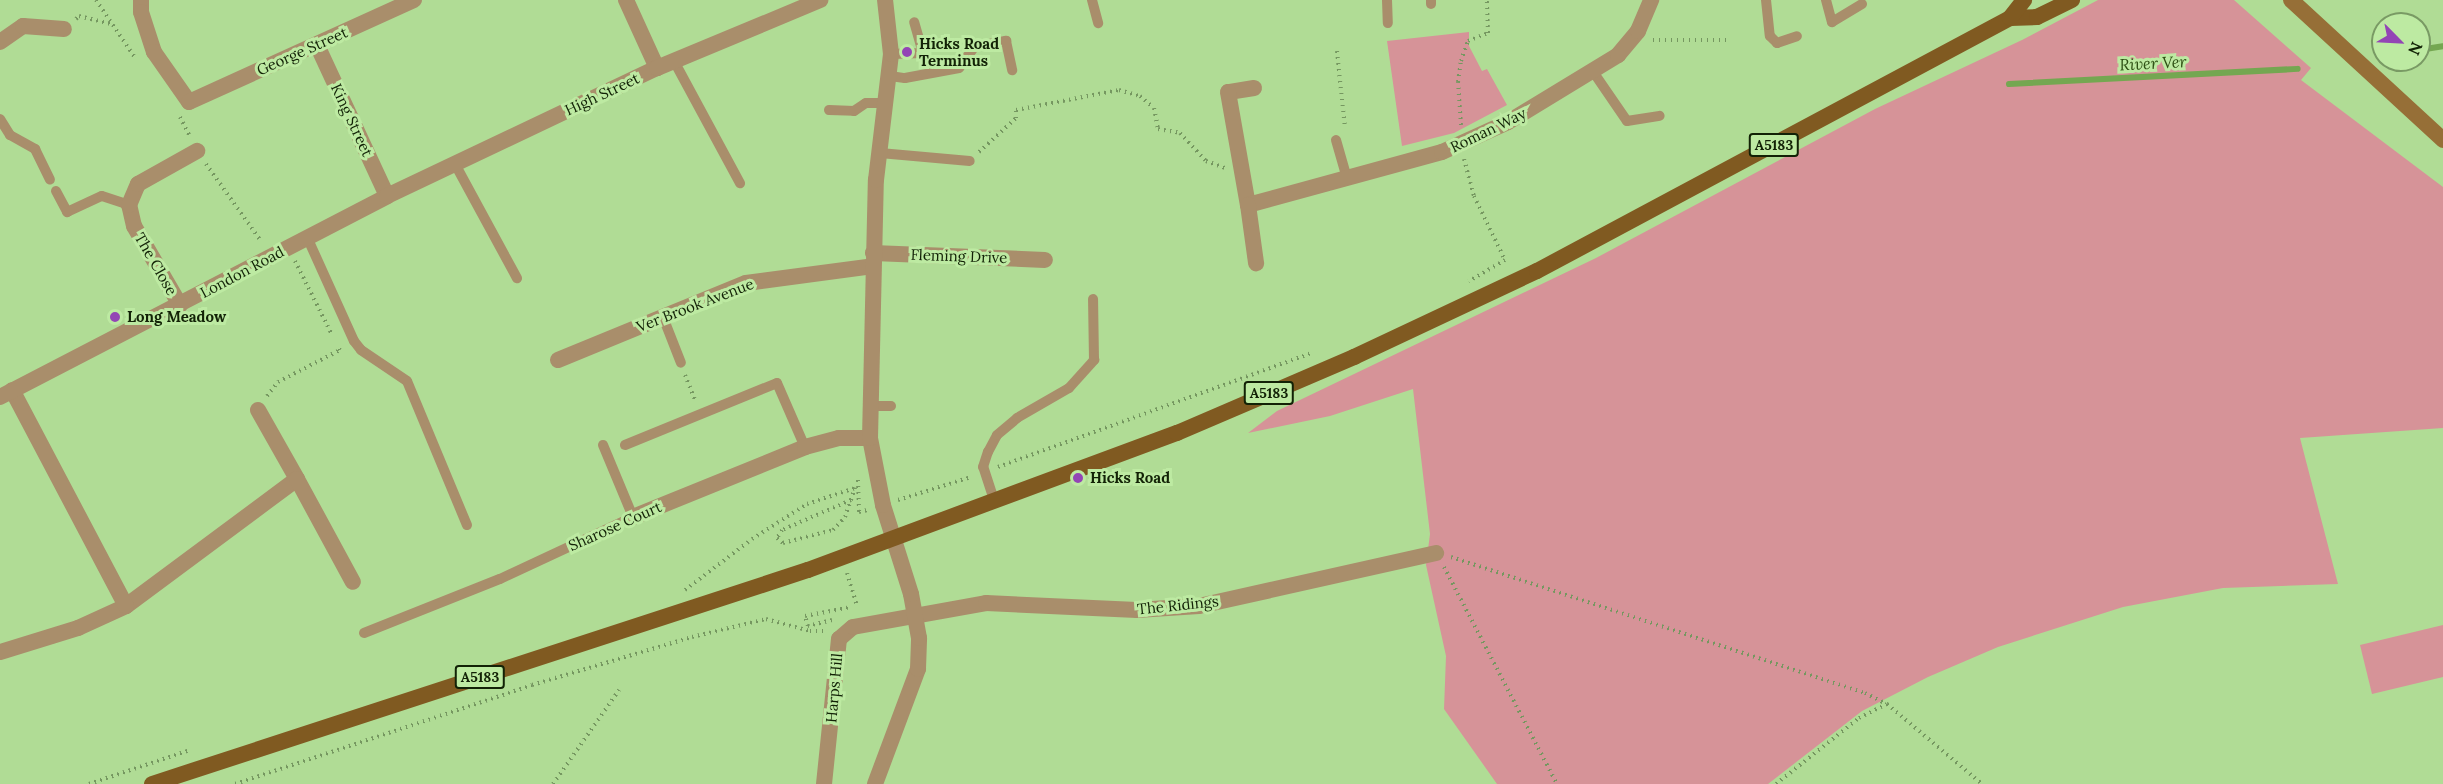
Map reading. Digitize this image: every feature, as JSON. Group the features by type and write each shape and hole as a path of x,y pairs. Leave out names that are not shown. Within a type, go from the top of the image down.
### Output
{"main road":[{"name":"A5183","path":"152,784 896,538 995,503 1198,424 1354,357 1537,271 2010,18 2024,0"},
{"name":"A5183","path":"2010,18 2037,17 2072,0"},
{"path":"2291,0 2443,140"}],"street":[{"path":"141,0 141,12 154,52 182,106"},
{"name":"George Street","path":"182,106 414,0"},
{"path":"626,0 657,68"},
{"name":"High Street","path":"387,196 657,68 820,0"},
{"path":"875,784 918,669 915,614 896,538 883,505 870,438 873,260 880,153 888,103 891,54 885,0"},
{"name":"Roman Way","path":"1248,205 1463,144 1594,73 1618,56 1638,31 1651,0"},
{"path":"0,42 23,26 64,29"},
{"name":"King Street","path":"317,45 387,196"},
{"path":"1254,88 1228,92 1256,263"},
{"path":"129,205 138,184 197,151"},
{"name":"London Road","path":"6,393 387,196"},
{"name":"The Close","path":"129,205 134,225 180,305"},
{"name":"Fleming Drive","path":"873,260 1045,260"},
{"name":"Ver Brook Avenue","path":"558,360 746,283 873,260"},
{"path":"6,393 126,606"},
{"path":"258,410 353,582"},
{"name":"Sharose Court","path":"633,517 805,447 839,438 870,438"},
{"path":"0,652 78,628 126,606 297,479"},
{"name":"The Ridings","path":"915,614 986,603 1137,610 1199,606 1436,553"},
{"path":"846,631 915,614"},
{"name":"Harps Hill","path":"824,784 839,639 846,631"}],"lane":[{"path":"1092,0 1098,22"},
{"path":"1387,0 1388,23"},
{"path":"1766,0 1770,36 1777,42 1797,36"},
{"path":"1826,0 1832,22 1862,4"},
{"path":"891,54 923,52 914,22"},
{"path":"890,76 905,78 959,68 974,47 1006,41 1012,70"},
{"path":"674,61 740,183"},
{"path":"1594,73 1627,121 1660,116"},
{"path":"829,110 854,111 866,103 888,103"},
{"path":"0,119 10,135 35,149 50,180"},
{"path":"1336,140 1347,178"},
{"path":"880,153 970,161"},
{"path":"455,164 517,278"},
{"path":"56,191 67,212 102,196 129,205"},
{"path":"307,237 354,341 361,350 407,381 467,525"},
{"path":"995,503 985,472 988,452 998,435 1017,418 1069,388 1094,360 1093,299"},
{"path":"663,317 681,363"},
{"path":"625,445 777,383 805,447"},
{"path":"870,406 891,406"},
{"path":"603,445 633,517"},
{"name":"Sharose Court","path":"364,633 500,579 633,517"}],"path":[{"path":"96,0 138,63"},
{"path":"64,29 79,16 112,24"},
{"path":"1638,31 1660,42 1731,40"},
{"path":"1336,140 1345,128 1337,51"},
{"path":"970,161 1016,118 1016,110 1119,90 1140,96 1154,108 1158,129 1188,137 1206,161 1219,168 1241,166"},
{"path":"182,106 197,151 271,256"},
{"path":"258,410 278,382 340,350 288,247"},
{"path":"1460,286 1505,260"},
{"path":"883,505 985,472 1319,351"},
{"path":"681,363 701,414"},
{"path":"851,500 782,530 777,538 783,543 833,530 845,517 851,500 855,488 856,470"},
{"path":"677,594 807,504 855,488"},
{"path":"1436,553 1865,693 1887,704 1982,784"},
{"path":"1436,553 1557,784"},
{"path":"235,784 532,685 692,637 766,619 810,631 846,631"},
{"path":"553,784 619,690"},
{"path":"1776,784 1859,718 1887,704"},
{"path":"89,784 197,748"}],"shaded area":[{"path":"2098,0 2234,0 2311,68 2301,80 2443,187 2443,428 2300,438 2338,584 2223,588 2123,607 1998,647 1928,677 1862,711 1768,784 1497,784 1444,709 1446,656 1426,565 1430,534 1413,389 1330,416 1248,433 1277,411 1596,258 1875,109 2022,40"},
{"path":"1469,32 1469,46 1482,71 1487,69 1507,105 1454,133 1402,146 1387,41"},
{"path":"2443,625 2443,677 2372,694 2360,645"}],"waterway":[{"name":"River Ver","path":"2431,48 2443,46"},
{"name":"River Ver","path":"2009,84 2298,69"}],"place":[{"name":"Hicks Road Terminus","path":"907,52"},
{"name":"Long Meadow","path":"115,317"},
{"name":"Hicks Road","path":"1078,478"}]}
